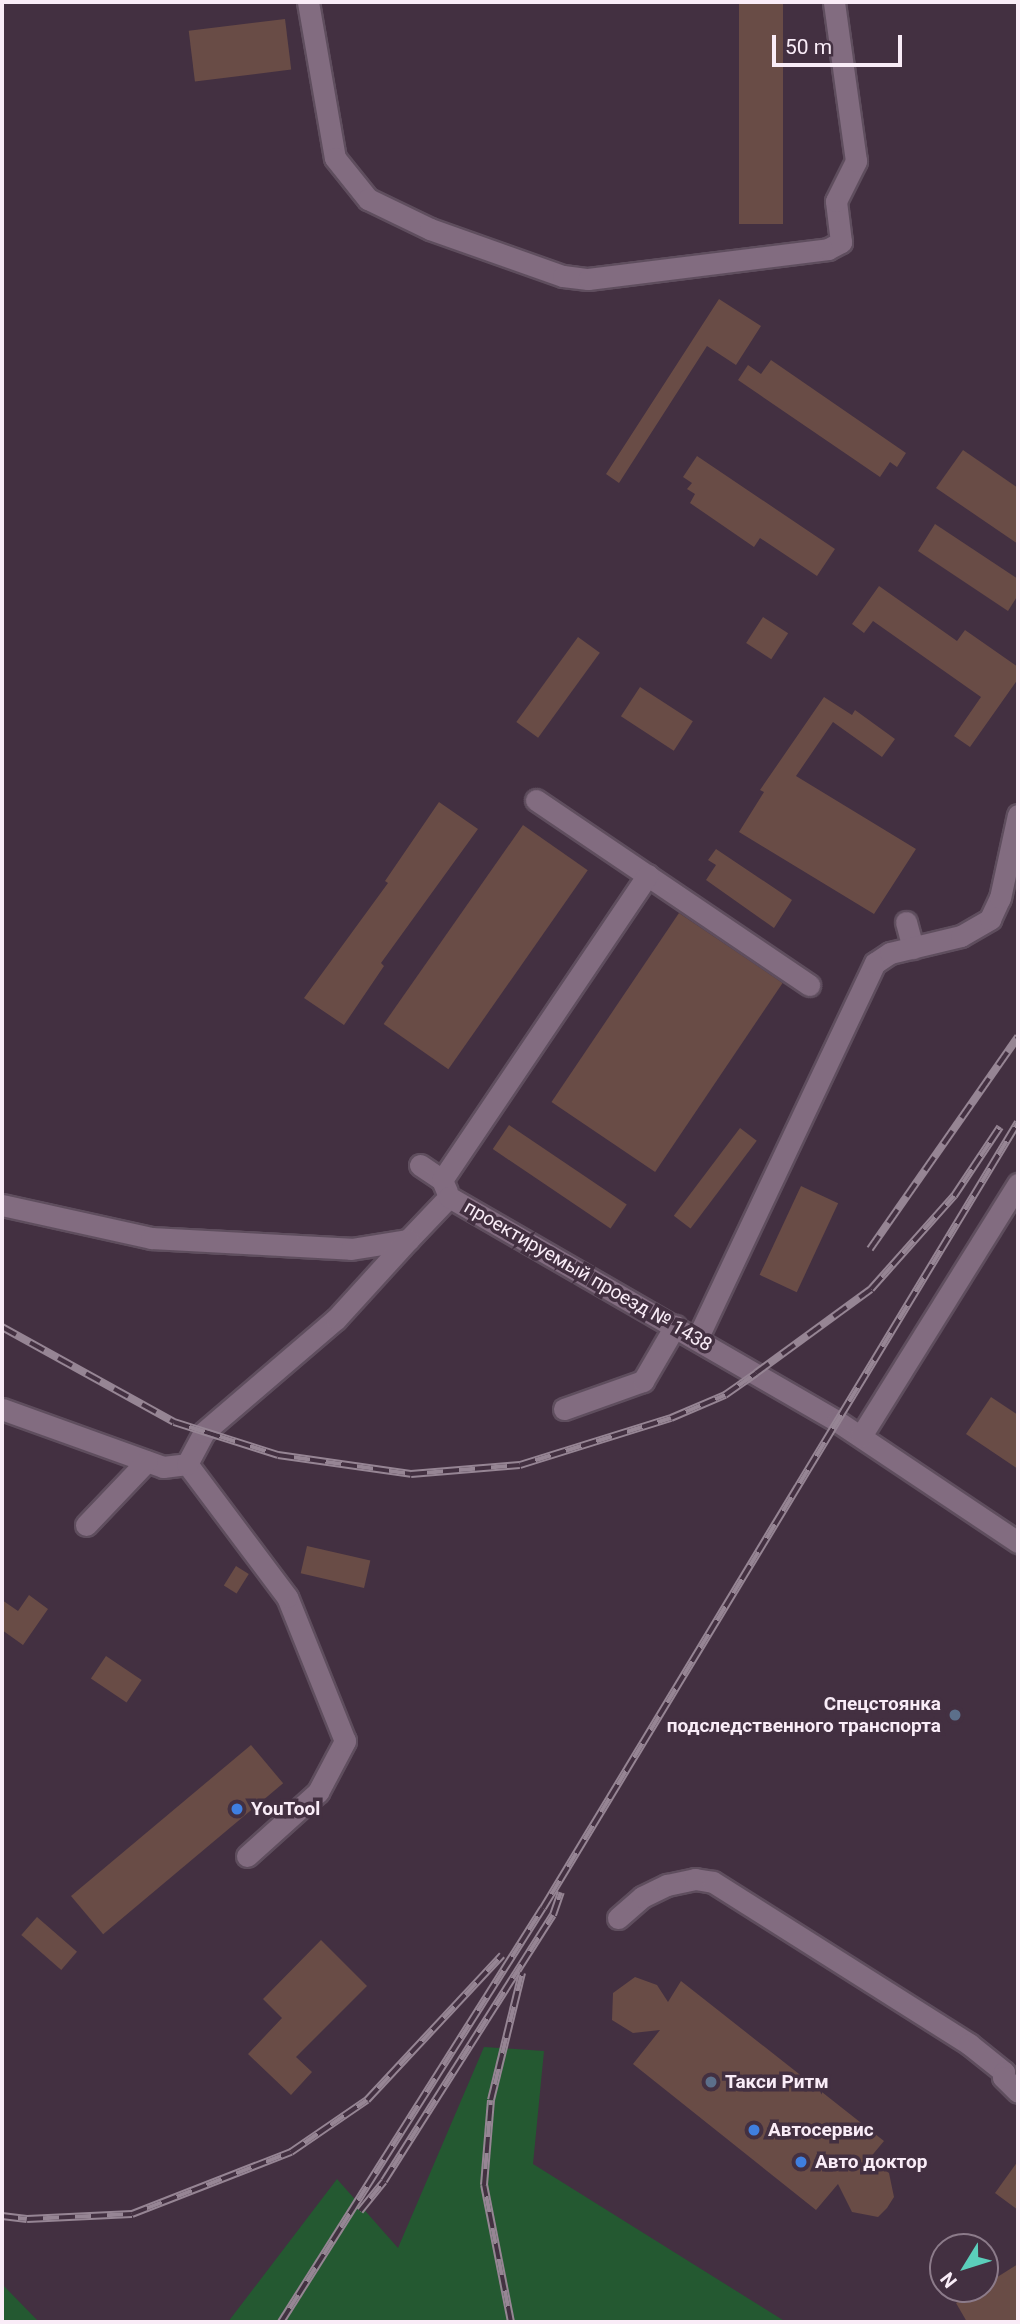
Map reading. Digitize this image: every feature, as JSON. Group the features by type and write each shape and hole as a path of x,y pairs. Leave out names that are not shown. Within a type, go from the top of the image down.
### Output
{"street":[{"path":"308,2 335,158 368,198 430,229 563,276 588,279 828,249 841,242 836,201 856,161 834,2"},
{"path":"536,800 809,985"},
{"path":"698,1339 875,962 913,948 961,936 990,919 1000,898 1018,815"},
{"path":"420,1165 445,1188 648,876"},
{"path":"906,922 913,948"},
{"path":"861,1436 1018,1184"},
{"name":"проектируемый проезд № 1438","path":"187,1464 204,1432 336,1319 408,1240 445,1188 675,1326 746,1360 1018,1542"},
{"path":"2,1205 151,1238 351,1249 408,1240"},
{"path":"564,1409 643,1381 675,1326"},
{"path":"2,1409 163,1467 187,1464 287,1597 345,1741 318,1792 247,1856"},
{"path":"86,1525 146,1461"},
{"path":"618,1918 667,1885 695,1879 713,1882 969,2045 1004,2072 1003,2077 1018,2092"}],"green space":[{"path":"484,2047 544,2051 533,2164 786,2322 228,2322 337,2179 398,2248"},
{"path":"2,2284 39,2322 2,2322"}],"building":[{"path":"739,2 783,2 783,224 739,224"},
{"path":"285,19 291,70 195,81 189,31"},
{"path":"719,299 761,326 736,365 707,346 619,483 606,474"},
{"path":"771,360 906,453 897,467 890,462 880,477 738,380 748,365 761,374"},
{"path":"963,450 1018,488 1018,544 936,488"},
{"path":"697,456 835,549 817,576 760,538 754,547 690,503 695,494 687,489 692,483 683,477"},
{"path":"935,524 1018,579 1018,595 1008,611 918,551"},
{"path":"879,586 957,641 965,630 1018,667 1018,679 970,747 954,736 981,697 873,621 864,633 852,624"},
{"path":"763,617 788,633 771,659 746,643"},
{"path":"578,637 600,653 538,738 516,722"},
{"path":"640,687 693,721 674,751 621,716"},
{"path":"824,697 852,715 855,710 895,739 882,757 833,722 796,776 916,849 874,914 739,832 764,792 760,790"},
{"path":"439,802 478,829 381,963 384,966 344,1025 304,998 388,883 385,881"},
{"path":"523,825 588,870 448,1069 384,1024"},
{"path":"716,849 792,900 774,928 706,880 716,865 708,860"},
{"path":"679,913 783,983 655,1172 552,1102"},
{"path":"509,1125 627,1204 611,1228 493,1149"},
{"path":"740,1128 757,1141 691,1228 674,1216"},
{"path":"801,1186 838,1203 797,1292 760,1275"},
{"path":"991,1397 1018,1415 1018,1469 966,1434"},
{"path":"307,1546 370,1561 364,1588 301,1573"},
{"path":"236,1566 249,1574 237,1593 224,1586"},
{"path":"29,1595 48,1609 23,1645 2,1630 2,1600 18,1611"},
{"path":"106,1656 142,1680 127,1702 91,1678"},
{"path":"251,1745 283,1783 103,1934 71,1896"},
{"path":"37,1917 77,1952 61,1970 21,1935"},
{"path":"321,1940 367,1986 296,2057 312,2072 291,2095 248,2054 282,2018 263,1999"},
{"path":"635,1977 657,1985 668,2002 681,1981 884,2141 869,2159 889,2173 894,2197 887,2208 878,2217 852,2212 838,2184 816,2210 633,2064 660,2030 633,2033 612,2020 613,1993"},
{"path":"1018,2161 1018,2210 995,2193"},
{"path":"1018,2264 1018,2322 967,2322 956,2303 999,2303 999,2276"}],"railway":[{"path":"870,1249 1018,1037"},
{"path":"281,2322 543,1908 1018,1122"},
{"path":"2,1327 174,1422 278,1455 411,1474 520,1465 671,1418 725,1395 871,1289 954,1196 1000,1127"},
{"path":"360,2211 384,2181 553,1915 561,1892"},
{"path":"2,2216 27,2219 132,2214 291,2152 367,2100 502,1955"},
{"path":"511,2322 484,2185 491,2100 522,1973"}],"place":[{"name":"Спецстоянка подследственного транспорта","path":"955,1715"},
{"name":"YouTool","path":"237,1809"},
{"name":"Такси Ритм","path":"711,2082"},
{"name":"Автосервис","path":"754,2130"},
{"name":"Авто доктор","path":"801,2162"}]}
